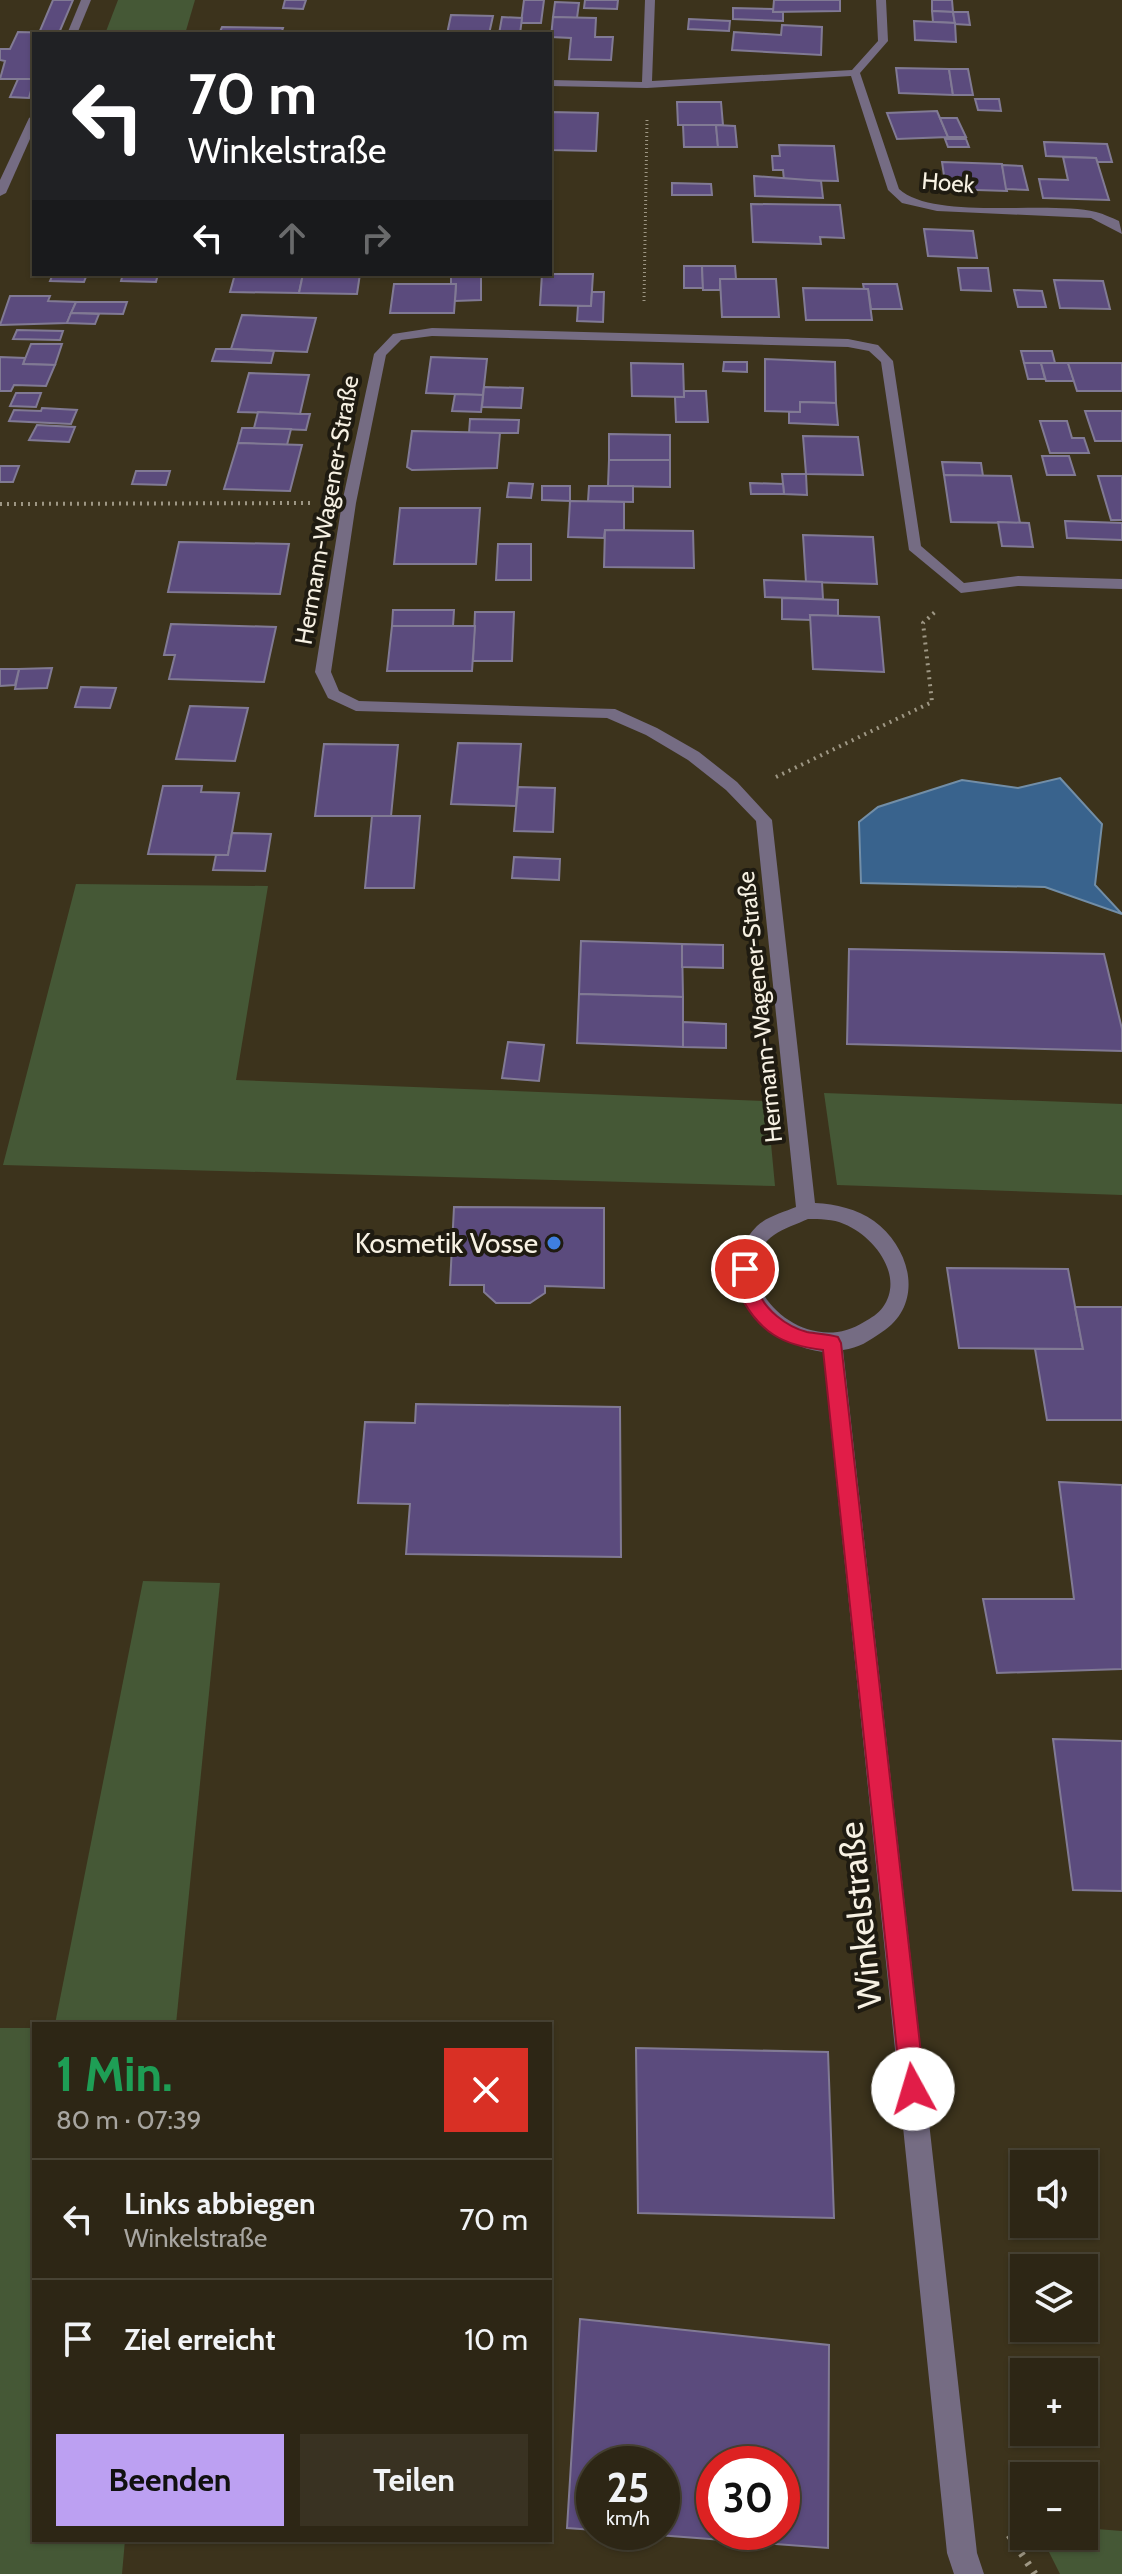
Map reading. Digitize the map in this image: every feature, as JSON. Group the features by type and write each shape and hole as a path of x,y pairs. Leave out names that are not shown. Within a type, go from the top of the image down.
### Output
{"street":[{"path":"73,32 86,0"},
{"path":"647,85 650,0"},
{"path":"552,83 647,85 855,73 883,41 881,0"},
{"name":"Hoek","path":"855,73 894,190 906,201 937,207 1093,215 1122,230"},
{"path":"0,193 32,122"},
{"name":"Hermann-Wagener-Straße","path":"806,1211 764,820 742,793 648,727 609,713 356,706 333,694 323,672 349,503 380,354 397,337 432,332 848,343 873,348 887,361 914,547 961,588"},
{"path":"961,588 1018,581 1122,584"},
{"path":"806,1211 831,1212 854,1219 875,1232 890,1249 899,1270 899,1291 892,1312 877,1328 857,1339 832,1343 805,1340 780,1329 761,1312 748,1291 745,1269 750,1248 763,1230 783,1217 806,1211"},
{"name":"Winkelstraße","path":"832,1343 962,2553 969,2574"}],"path":[{"path":"644,338 647,85"},
{"path":"0,504 349,503"},
{"path":"742,793 932,702 923,623 961,588"}],"green space":[{"path":"118,0 195,0 186,32 106,32"},
{"path":"76,884 268,886 236,1080 767,1101 775,1186 3,1165"},
{"path":"824,1093 1122,1104 1122,1195 837,1185"},
{"path":"143,1581 220,1583 176,2022 55,2022"},
{"path":"0,2028 32,2028 32,2542 125,2542 122,2574 0,2574"},
{"path":"1098,2529 1122,2531 1122,2574 1060,2574 1048,2550 1098,2550"}],"water":[{"path":"1060,778 1102,824 1095,885 1122,914 1045,887 861,883 859,822 878,807 962,780 1018,788"}],"building":[{"path":"53,0 73,0 59,32 39,32"},
{"path":"285,0 306,0 303,9 283,8"},
{"path":"524,0 544,0 541,23 521,23"},
{"path":"585,0 618,0 617,9 584,8"},
{"path":"774,0 840,0 840,11 773,12"},
{"path":"932,0 952,0 953,12 932,11"},
{"path":"555,2 579,3 577,18 553,17"},
{"path":"733,8 773,9 773,12 783,12 783,21 733,19"},
{"path":"932,11 953,12 955,23 933,22"},
{"path":"953,12 968,12 970,25 955,24"},
{"path":"451,15 493,16 489,32 447,32"},
{"path":"502,17 522,18 520,32 499,32"},
{"path":"553,17 596,18 595,37 613,37 611,60 569,59 571,38 552,37"},
{"path":"689,19 730,21 729,31 688,29"},
{"path":"914,21 955,23 956,42 915,40"},
{"path":"782,25 822,27 821,55 732,50 734,32 781,35"},
{"path":"222,27 283,28 282,32 220,32"},
{"path":"282,31 337,31 337,32"},
{"path":"18,32 32,32 32,79 0,79 5,61 0,60 0,49 10,49"},
{"path":"896,68 949,69 953,95 899,93"},
{"path":"949,69 968,69 973,95 953,95"},
{"path":"18,79 32,79 29,98 10,97"},
{"path":"975,99 999,99 1001,111 978,110"},
{"path":"677,102 721,102 723,125 678,125"},
{"path":"937,111 948,137 897,139 887,113"},
{"path":"552,112 598,113 596,151 552,150"},
{"path":"940,118 957,118 966,137 948,137"},
{"path":"683,125 716,125 718,147 684,147"},
{"path":"716,125 735,126 737,147 718,147"},
{"path":"945,139 966,139 969,147 948,147"},
{"path":"1044,142 1107,144 1112,162 1097,162 1096,158 1046,156"},
{"path":"779,145 834,146 838,181 784,180 783,170 773,170 772,156 780,156"},
{"path":"1063,157 1096,158 1109,200 1043,198 1039,179 1068,180"},
{"path":"942,162 1002,164 1007,191 946,189"},
{"path":"1002,165 1022,166 1028,190 1006,189"},
{"path":"754,176 821,181 823,198 755,196"},
{"path":"672,183 711,184 712,195 672,195"},
{"path":"751,204 840,205 844,238 820,237 821,244 753,242"},
{"path":"924,229 973,231 977,258 928,256"},
{"path":"684,266 702,266 703,288 684,288"},
{"path":"702,266 735,266 736,279 720,279 720,290 703,290"},
{"path":"958,268 988,268 991,291 961,290"},
{"path":"593,274 591,306 540,305 542,276"},
{"path":"52,276 86,276 84,282 50,281"},
{"path":"122,276 158,276 156,282 121,281"},
{"path":"234,276 303,276 299,293 230,292"},
{"path":"303,276 360,276 357,294 299,293"},
{"path":"451,276 481,276 481,300 455,301 456,284 451,284"},
{"path":"720,279 776,279 779,317 722,317"},
{"path":"1054,280 1103,281 1110,309 1060,308"},
{"path":"394,284 456,284 454,313 390,313"},
{"path":"863,284 897,284 902,309 871,309 868,289 864,289"},
{"path":"803,288 868,289 872,320 806,320"},
{"path":"1014,290 1042,291 1046,307 1018,307"},
{"path":"592,292 604,292 603,322 577,321 578,306 591,306"},
{"path":"10,296 50,296 48,301 76,302 67,323 0,325"},
{"path":"76,302 127,302 123,314 71,313"},
{"path":"71,313 99,314 95,324 67,323"},
{"path":"242,315 316,318 307,352 231,349"},
{"path":"17,330 63,331 60,340 13,339"},
{"path":"31,344 62,344 55,365 23,364"},
{"path":"216,349 274,351 271,363 212,361"},
{"path":"1021,351 1052,351 1055,363 1024,363"},
{"path":"0,357 25,358 23,364 55,365 46,386 14,385 11,391 0,391"},
{"path":"431,357 487,359 483,395 426,393"},
{"path":"765,359 835,362 836,403 800,402 800,412 765,411"},
{"path":"724,362 747,362 747,372 723,371"},
{"path":"631,363 683,364 684,397 632,396"},
{"path":"1024,363 1041,363 1045,379 1028,379"},
{"path":"1041,363 1068,363 1074,381 1046,381"},
{"path":"1068,363 1122,363 1122,391 1077,391"},
{"path":"249,373 309,375 300,414 238,412"},
{"path":"484,387 523,388 521,408 482,407"},
{"path":"684,391 706,391 708,422 676,422 675,397 684,397"},
{"path":"16,393 41,393 36,407 10,406"},
{"path":"455,394 483,395 481,412 452,411"},
{"path":"800,402 836,403 838,425 789,423 789,412 800,412"},
{"path":"42,408 77,410 71,424 9,421 14,410 41,411"},
{"path":"1085,411 1122,411 1122,441 1095,441"},
{"path":"258,412 310,414 306,430 254,428"},
{"path":"470,419 519,420 518,433 469,433"},
{"path":"1040,421 1067,421 1072,438 1084,438 1089,453 1050,453"},
{"path":"37,425 75,427 69,442 29,440"},
{"path":"242,428 291,429 287,445 238,443"},
{"path":"412,431 500,433 497,468 412,470 407,467"},
{"path":"609,434 670,435 670,460 609,460"},
{"path":"803,436 858,437 863,475 806,474"},
{"path":"238,443 302,445 290,491 224,489"},
{"path":"1042,456 1069,456 1075,475 1047,475"},
{"path":"609,460 670,460 670,487 608,486"},
{"path":"942,462 981,463 983,476 944,475"},
{"path":"0,466 19,466 13,482 0,482"},
{"path":"136,471 170,471 166,485 132,484"},
{"path":"782,474 806,474 807,495 784,494"},
{"path":"944,475 1011,476 1020,523 951,522"},
{"path":"1098,476 1122,476 1122,520 1111,520"},
{"path":"509,483 533,484 531,498 507,497"},
{"path":"750,483 783,484 784,494 751,494"},
{"path":"542,486 570,486 570,501 542,500"},
{"path":"589,486 633,486 633,502 588,501"},
{"path":"570,501 624,502 624,530 605,530 604,538 568,537"},
{"path":"400,508 480,508 476,564 394,564"},
{"path":"1065,521 1122,523 1122,540 1067,538"},
{"path":"998,522 1029,523 1033,547 1002,546"},
{"path":"605,530 693,531 694,568 604,567"},
{"path":"803,535 873,537 877,584 806,582"},
{"path":"179,542 289,544 280,594 168,592"},
{"path":"498,544 531,544 531,580 496,580"},
{"path":"764,580 822,582 823,599 765,597"},
{"path":"782,598 838,600 838,616 810,615 811,620 782,619"},
{"path":"393,610 454,610 453,626 392,626"},
{"path":"475,612 514,612 512,661 473,661"},
{"path":"810,615 879,617 884,672 813,669"},
{"path":"171,624 276,627 264,682 169,679 175,655 164,655"},
{"path":"392,626 475,626 472,671 387,671"},
{"path":"52,668 47,688 15,689 19,669"},
{"path":"0,669 19,669 15,685 0,686"},
{"path":"81,687 116,688 110,708 75,707"},
{"path":"190,706 248,708 235,761 176,759"},
{"path":"458,743 521,744 516,806 451,804"},
{"path":"324,744 398,745 391,816 315,816"},
{"path":"163,786 202,786 201,792 239,793 228,855 148,854"},
{"path":"518,787 555,788 553,832 514,831"},
{"path":"372,816 420,816 414,888 365,888"},
{"path":"232,833 271,834 265,871 213,870 216,855 228,855"},
{"path":"514,857 560,859 559,880 512,878"},
{"path":"581,941 682,944 683,997 579,994"},
{"path":"682,944 723,945 723,968 682,967"},
{"path":"849,949 1104,954 1122,1029 1122,1051 847,1044"},
{"path":"579,994 683,997 683,1047 577,1043"},
{"path":"683,1022 726,1024 726,1048 683,1047"},
{"path":"508,1042 544,1045 539,1081 502,1078"},
{"path":"454,1207 604,1208 604,1288 545,1286 545,1293 530,1303 496,1303 484,1292 484,1285 450,1285"},
{"path":"947,1268 1068,1269 1083,1349 959,1348"},
{"path":"1075,1307 1122,1307 1122,1420 1047,1420 1035,1349 1083,1349"},
{"path":"416,1404 620,1407 621,1557 406,1554 410,1504 358,1503 365,1422 415,1423"},
{"path":"1059,1482 1122,1485 1122,1669 997,1673 983,1599 1074,1599"},
{"path":"1053,1739 1122,1741 1122,1891 1073,1890"},
{"path":"636,2048 828,2052 834,2218 638,2213"},
{"path":"580,2319 829,2345 828,2548 800,2546 800,2446 696,2446 696,2538 680,2537 680,2446 576,2446 576,2529 567,2528"}],"place":[{"name":"Kosmetik Vosse","path":"554,1243"}],"route":[{"path":"745,1269 748,1291 761,1312 780,1329 805,1340 832,1343 913,2089"}]}
